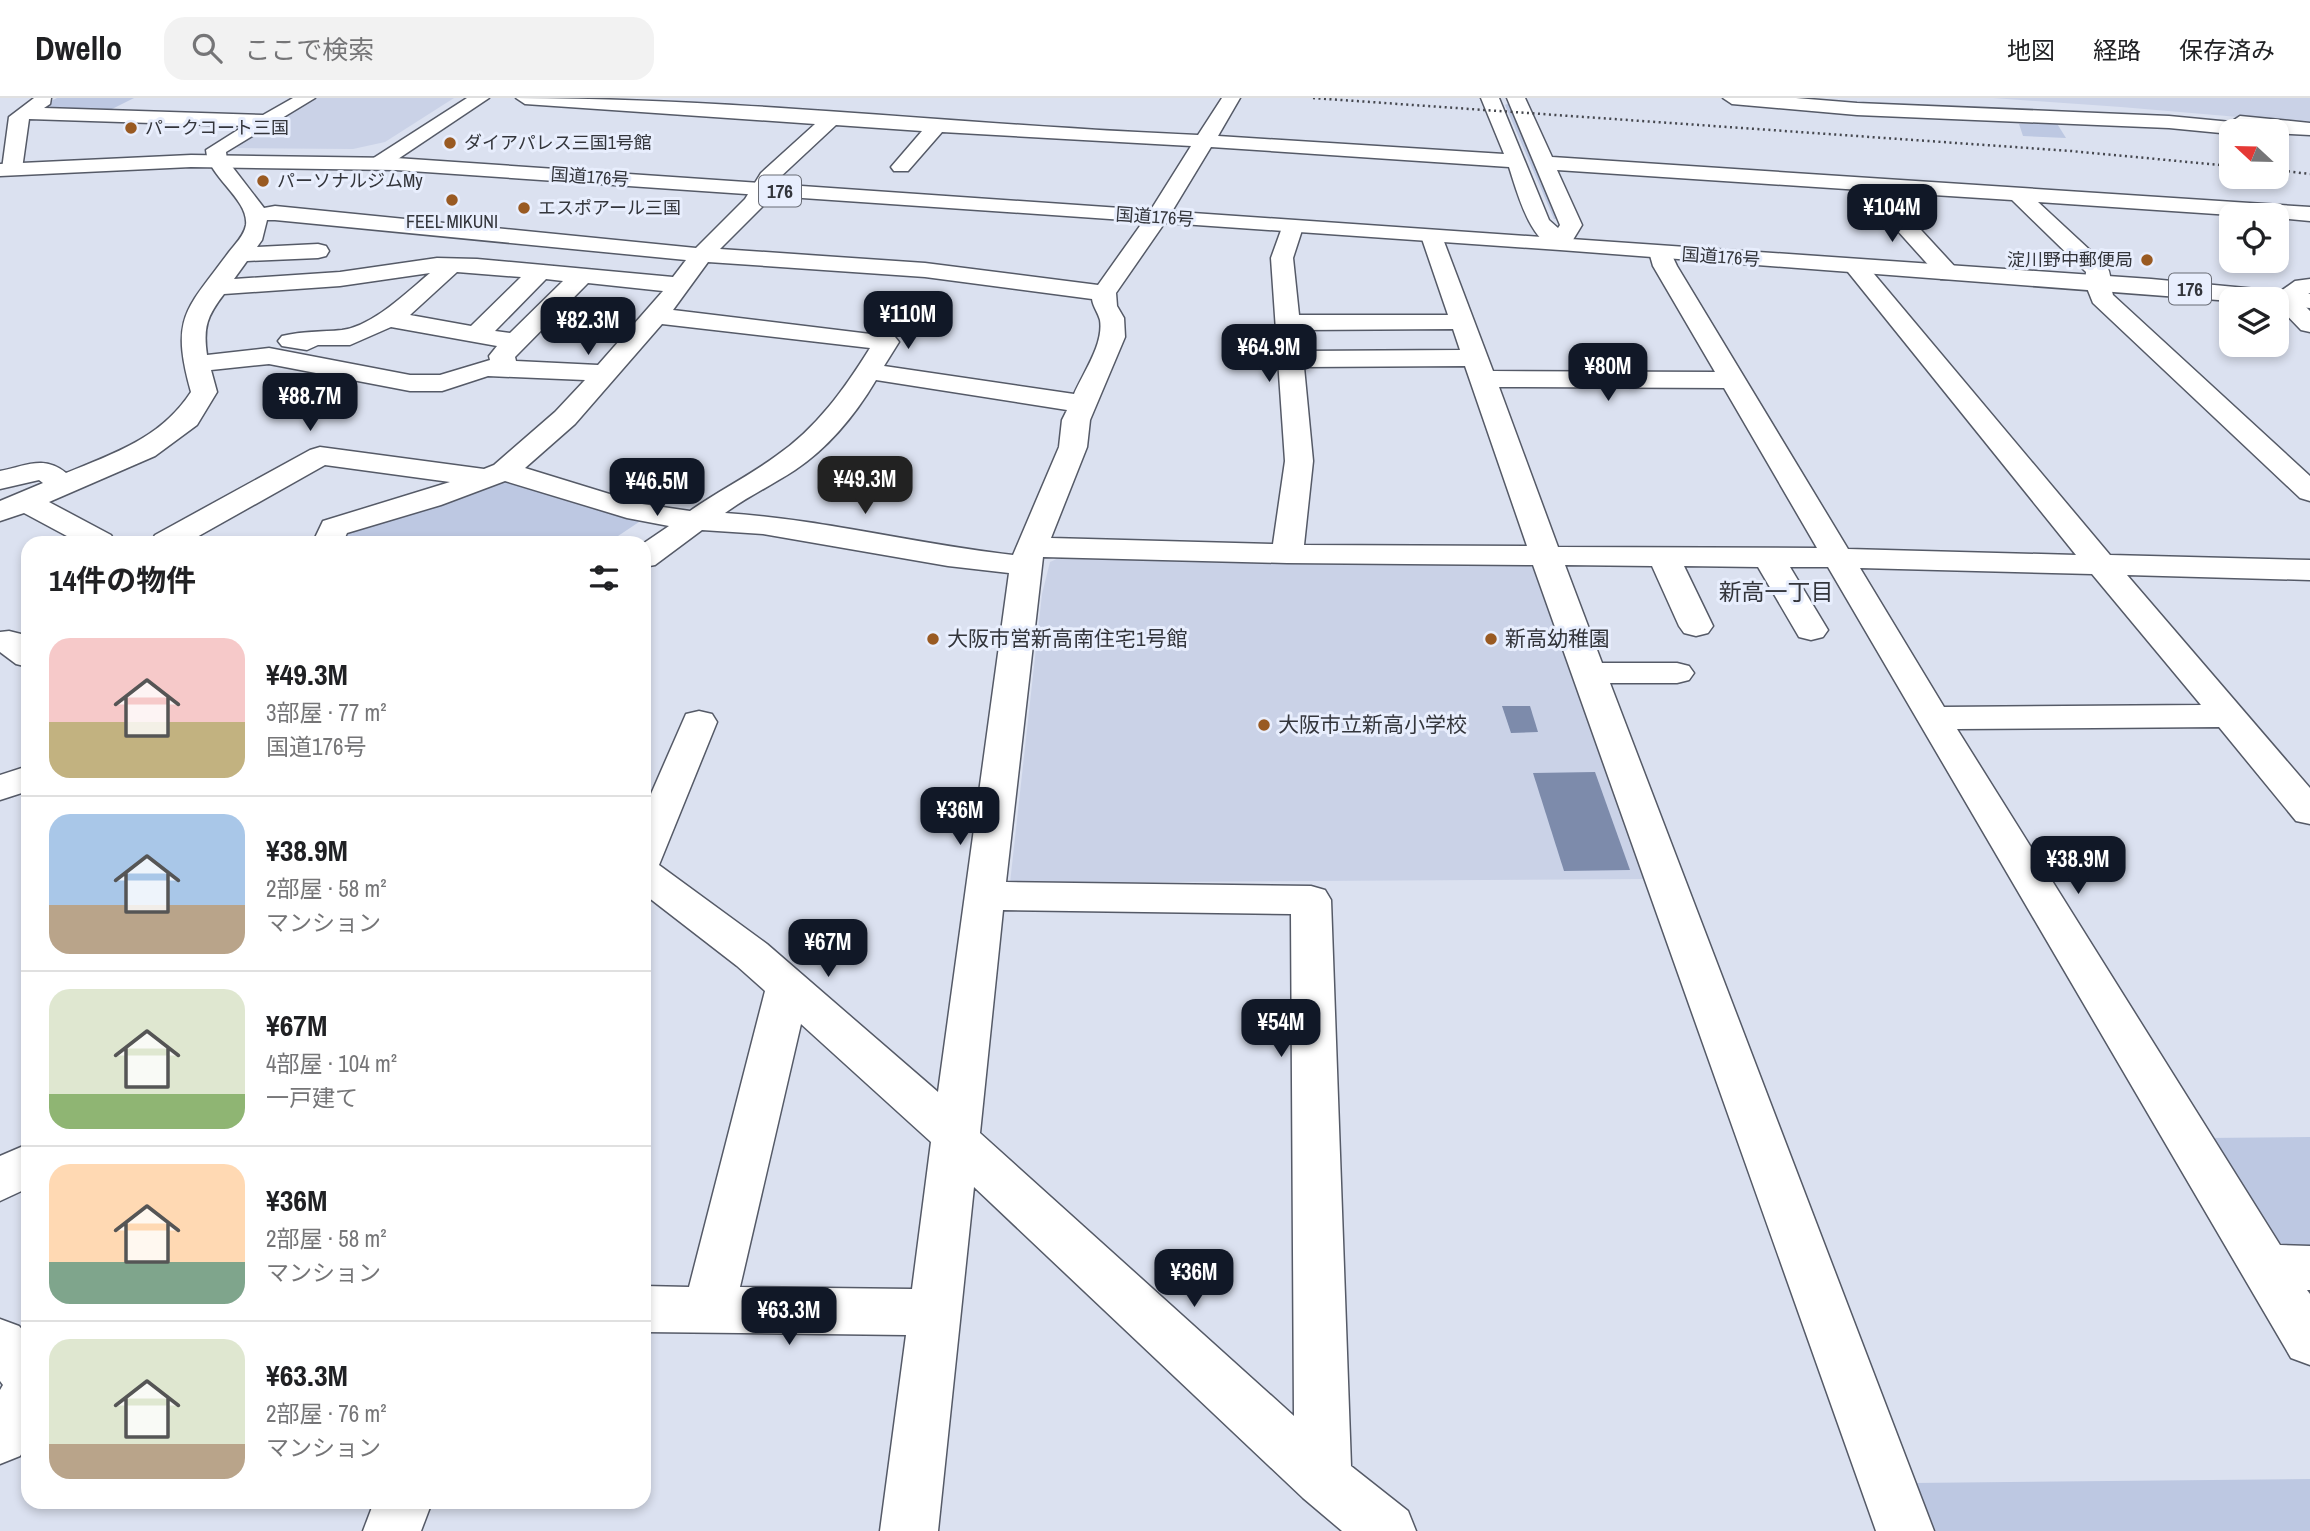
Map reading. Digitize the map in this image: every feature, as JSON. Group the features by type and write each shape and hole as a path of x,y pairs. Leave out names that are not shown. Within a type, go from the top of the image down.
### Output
{"main road":[{"path":"6,170 19,117 48,98"},
{"path":"13,507 145,450 187,419 204,392 193,355 195,318 254,234 256,215 217,161 216,150 306,98"},
{"path":"379,163 480,98"},
{"path":"525,98 1517,161"},
{"path":"909,1531 1011,670 1029,557 1073,447 1076,420 1112,337 1112,318 1105,306 1104,293 1157,218 1231,98"},
{"path":"1490,98 1539,222 1560,243 1571,225 1516,98"},
{"path":"1732,98 1810,101 1857,109 2165,118 2310,129"},
{"path":"23,113 267,121"},
{"path":"2165,118 2219,125"},
{"path":"330,536 334,527 431,499 494,474 565,418 656,316 702,254 754,202 769,176 831,119"},
{"path":"901,167 937,126"},
{"path":"2289,133 2310,135"},
{"name":"国道176号","path":"6,170 217,161 379,163 1157,218 1560,243 1660,253 2219,293"},
{"path":"1544,163 2310,214"},
{"path":"1868,185 1949,274"},
{"path":"2016,193 2098,271 2097,283 2102,298 2310,492"},
{"path":"2137,201 2169,227"},
{"path":"256,215 275,213 702,254 925,270 1104,293"},
{"path":"1287,554 1299,461 1282,258 1292,227"},
{"path":"1432,236 1546,557 1905,1531"},
{"path":"239,255 318,251"},
{"path":"1660,253 1732,380 1933,718 2287,1268 2310,1341"},
{"path":"215,287 340,279 396,269 450,265 679,285"},
{"path":"195,364 282,349 307,342 311,338 350,337 396,315 450,265"},
{"path":"1856,267 2102,566 2310,812"},
{"path":"475,336 540,272"},
{"path":"282,349 363,275"},
{"path":"503,368 502,356 582,276"},
{"path":"2097,283 2125,300 2310,466"},
{"path":"2289,294 2303,286 2310,286"},
{"name":"国道176号","path":"2289,299 2310,301"},
{"path":"2289,304 2310,325"},
{"path":"651,553 699,521 721,502 786,463 811,443 851,399 886,342 656,316"},
{"path":"388,319 516,342"},
{"path":"1286,323 1463,322"},
{"path":"282,349 410,383 442,383 486,368 577,374 605,373"},
{"path":"1290,359 1732,380"},
{"path":"867,371 1083,404"},
{"path":"177,536 320,456 494,474 638,512 699,521 764,525 948,557 1287,554 1837,558 2310,570"},
{"path":"0,480 45,470 63,485"},
{"path":"13,507 85,536"},
{"path":"1664,558 1696,626"},
{"path":"1769,558 1811,630"},
{"path":"0,642 9,641 21,651"},
{"path":"1589,673 1677,673"},
{"path":"1933,718 2228,716"},
{"path":"651,840 699,722"},
{"path":"0,788 21,780"},
{"path":"651,879 752,955 946,1126 956,1140 1323,1479 1387,1531"},
{"path":"985,897 1311,900 1323,1479"},
{"path":"709,1309 788,987"},
{"path":"0,1181 21,1168"},
{"path":"651,1309 936,1312"},
{"path":"0,1343 21,1366"},
{"path":"0,1438 21,1405"},
{"path":"392,1531 400,1509"}],"shaded area":[{"path":"57,98 134,98 106,112 37,108"},
{"path":"315,98 454,98 385,142 353,149 238,148 235,145"},
{"path":"1993,98 2310,98 2310,123 2289,121 2289,119"},
{"path":"1509,103 1559,220 1554,219 1505,105"},
{"path":"2056,122 2066,138 2023,136 2019,124"},
{"path":"508,478 642,520 618,536 335,536 336,533"},
{"name":"大阪市立新高小学校","path":"1063,556 1520,562 1540,570 1645,879 1010,883 1042,594 1050,562"},
{"path":"1502,706 1530,706 1538,732 1511,733"},
{"path":"1595,772 1630,870 1564,871 1533,773"},
{"path":"2310,1137 2310,1249 2295,1250 2266,1236 2205,1138"},
{"path":"2310,1479 2310,1531 1930,1531 1912,1483"}],"railway":[{"path":"1313,98 2071,151 2219,165"},
{"path":"2289,171 2310,174"}],"place":[{"name":"パークコート三国","path":"131,128"},
{"name":"ダイアパレス三国1号館","path":"450,143"},
{"name":"パーソナルジムMy","path":"263,181"},
{"name":"FEEL MIKUNI","path":"452,200"},
{"name":"エスポアール三国","path":"524,208"},
{"name":"淀川野中郵便局","path":"2147,260"},
{"name":"大阪市営新高南住宅1号館","path":"933,639"},
{"name":"新高幼稚園","path":"1491,639"},
{"name":"大阪市立新高小学校","path":"1264,725"}],"district":[{"name":"新高一丁目","path":"1776,592"}]}
